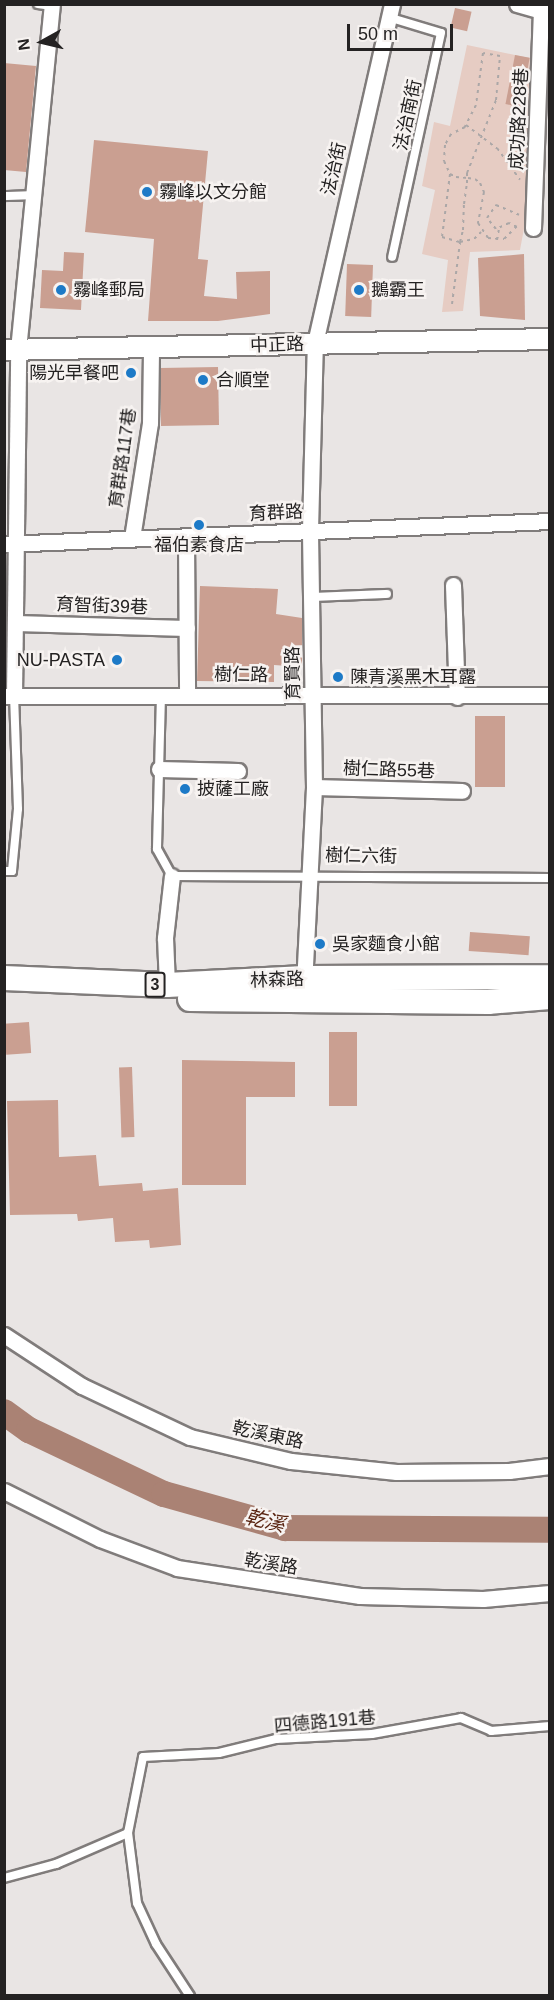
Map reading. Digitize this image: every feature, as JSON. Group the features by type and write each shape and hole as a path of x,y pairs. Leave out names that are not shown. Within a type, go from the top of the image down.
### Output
{"main road":[{"name":"林森路","path":"4,995 304,990 549,977"},
{"name":"林森路","path":"4,978 304,990 488,1002 549,997"}],"street":[{"path":"517,4 545,12"},
{"path":"9,696 12,616 11,350 32,195 47,5"},
{"name":"法治街","path":"315,343 390,11"},
{"name":"成功路228巷","path":"525,227 545,12"},
{"name":"中正路","path":"11,350 549,339"},
{"name":"育賢路","path":"304,990 312,875 314,787 310,530 315,343"},
{"name":"育群路117巷","path":"132,538 150,423 151,347"},
{"name":"育群路","path":"11,544 549,521"},
{"path":"186,537 186,693"},
{"path":"453,585 457,697"},
{"name":"育智街39巷","path":"12,616 187,628"},
{"name":"樹仁路","path":"9,696 186,693 457,697 549,695"},
{"path":"159,769 238,771"},
{"name":"樹仁路55巷","path":"314,787 462,791"},
{"path":"167,985 165,938 172,876"},
{"name":"乾溪東路","path":"4,1335 82,1386 190,1437 291,1461 396,1472 509,1471 549,1466"},
{"name":"乾溪路","path":"4,1491 100,1539 177,1568 360,1596 483,1599 549,1593"}],"lane":[{"name":"法治南街","path":"390,11 441,33 392,257"},
{"path":"4,196 32,195"},
{"path":"310,597 387,594"},
{"path":"161,694 157,849 172,876"},
{"path":"8,871 18,809 9,696"},
{"name":"樹仁六街","path":"172,876 549,878"},
{"name":"四德路191巷","path":"190,1995 156,1944 137,1903 128,1833 143,1757 219,1753 276,1739 372,1734 461,1718 490,1731 549,1726"},
{"path":"4,1878 56,1864 128,1833"}],"path":[{"path":"452,304 460,242 467,173 496,100 500,56 483,53 481,86 466,125 451,134 445,145 444,161 450,174 442,237 460,242 474,239 481,231"},
{"path":"466,125 482,135 510,164 522,188"},
{"path":"450,174 480,183 484,192 478,223 481,231 497,240 504,239 525,227"},
{"path":"488,220 489,212 496,205 521,217"},
{"path":"524,208 521,217 525,227"},
{"path":"488,220 499,229"},
{"path":"478,223 488,220"},
{"path":"499,229 510,223 525,227"},
{"path":"497,240 499,229"}],"shaded area":[{"path":"467,45 534,59 525,223 520,250 470,252 463,311 442,312 448,260 422,254 435,190 422,186 434,122 450,126"}],"building":[{"path":"455,8 472,12 467,31 451,27"},
{"path":"515,55 530,58 520,107 505,104"},
{"path":"4,63 36,66 26,172 4,170"},
{"name":"霧峰以文分館","path":"94,140 208,151 198,259 208,260 204,296 237,299 236,272 270,271 270,314 218,321 148,321 154,239 85,232"},
{"name":"霧峰郵局","path":"64,252 84,253 81,310 40,308 42,270 63,271"},
{"path":"524,254 525,320 480,316 478,258"},
{"name":"鵝霸王","path":"347,264 373,265 371,317 345,316"},
{"path":"218,367 219,425 161,426 160,368"},
{"path":"200,586 278,589 276,614 302,618 302,667 274,665 274,682 197,681"},
{"path":"475,716 505,716 505,787 475,787"},
{"path":"470,932 530,936 529,955 469,951"},
{"path":"29,1022 31,1053 6,1055 4,1024"},
{"path":"329,1032 357,1032 357,1106 329,1106"},
{"path":"182,1060 295,1062 295,1097 246,1097 246,1185 182,1185"},
{"path":"119,1067 132,1067 134,1137 121,1137"},
{"path":"58,1100 59,1157 96,1155 99,1186 142,1183 143,1191 178,1188 181,1245 150,1248 149,1240 115,1242 113,1218 78,1221 77,1214 10,1215 7,1101"}],"waterway":[{"name":"乾溪","path":"4,1412 29,1430 164,1494 285,1528 550,1530"}],"place":[{"name":"霧峰以文分館","path":"147,192"},
{"name":"霧峰郵局","path":"61,290"},
{"name":"鵝霸王","path":"359,290"},
{"name":"陽光早餐吧","path":"131,373"},
{"name":"合順堂","path":"203,380"},
{"name":"福伯素食店","path":"199,525"},
{"name":"NU-PASTA","path":"117,660"},
{"name":"陳青溪黑木耳露","path":"338,677"},
{"name":"披薩工廠","path":"185,789"},
{"name":"吳家麵食小館","path":"320,944"}]}
